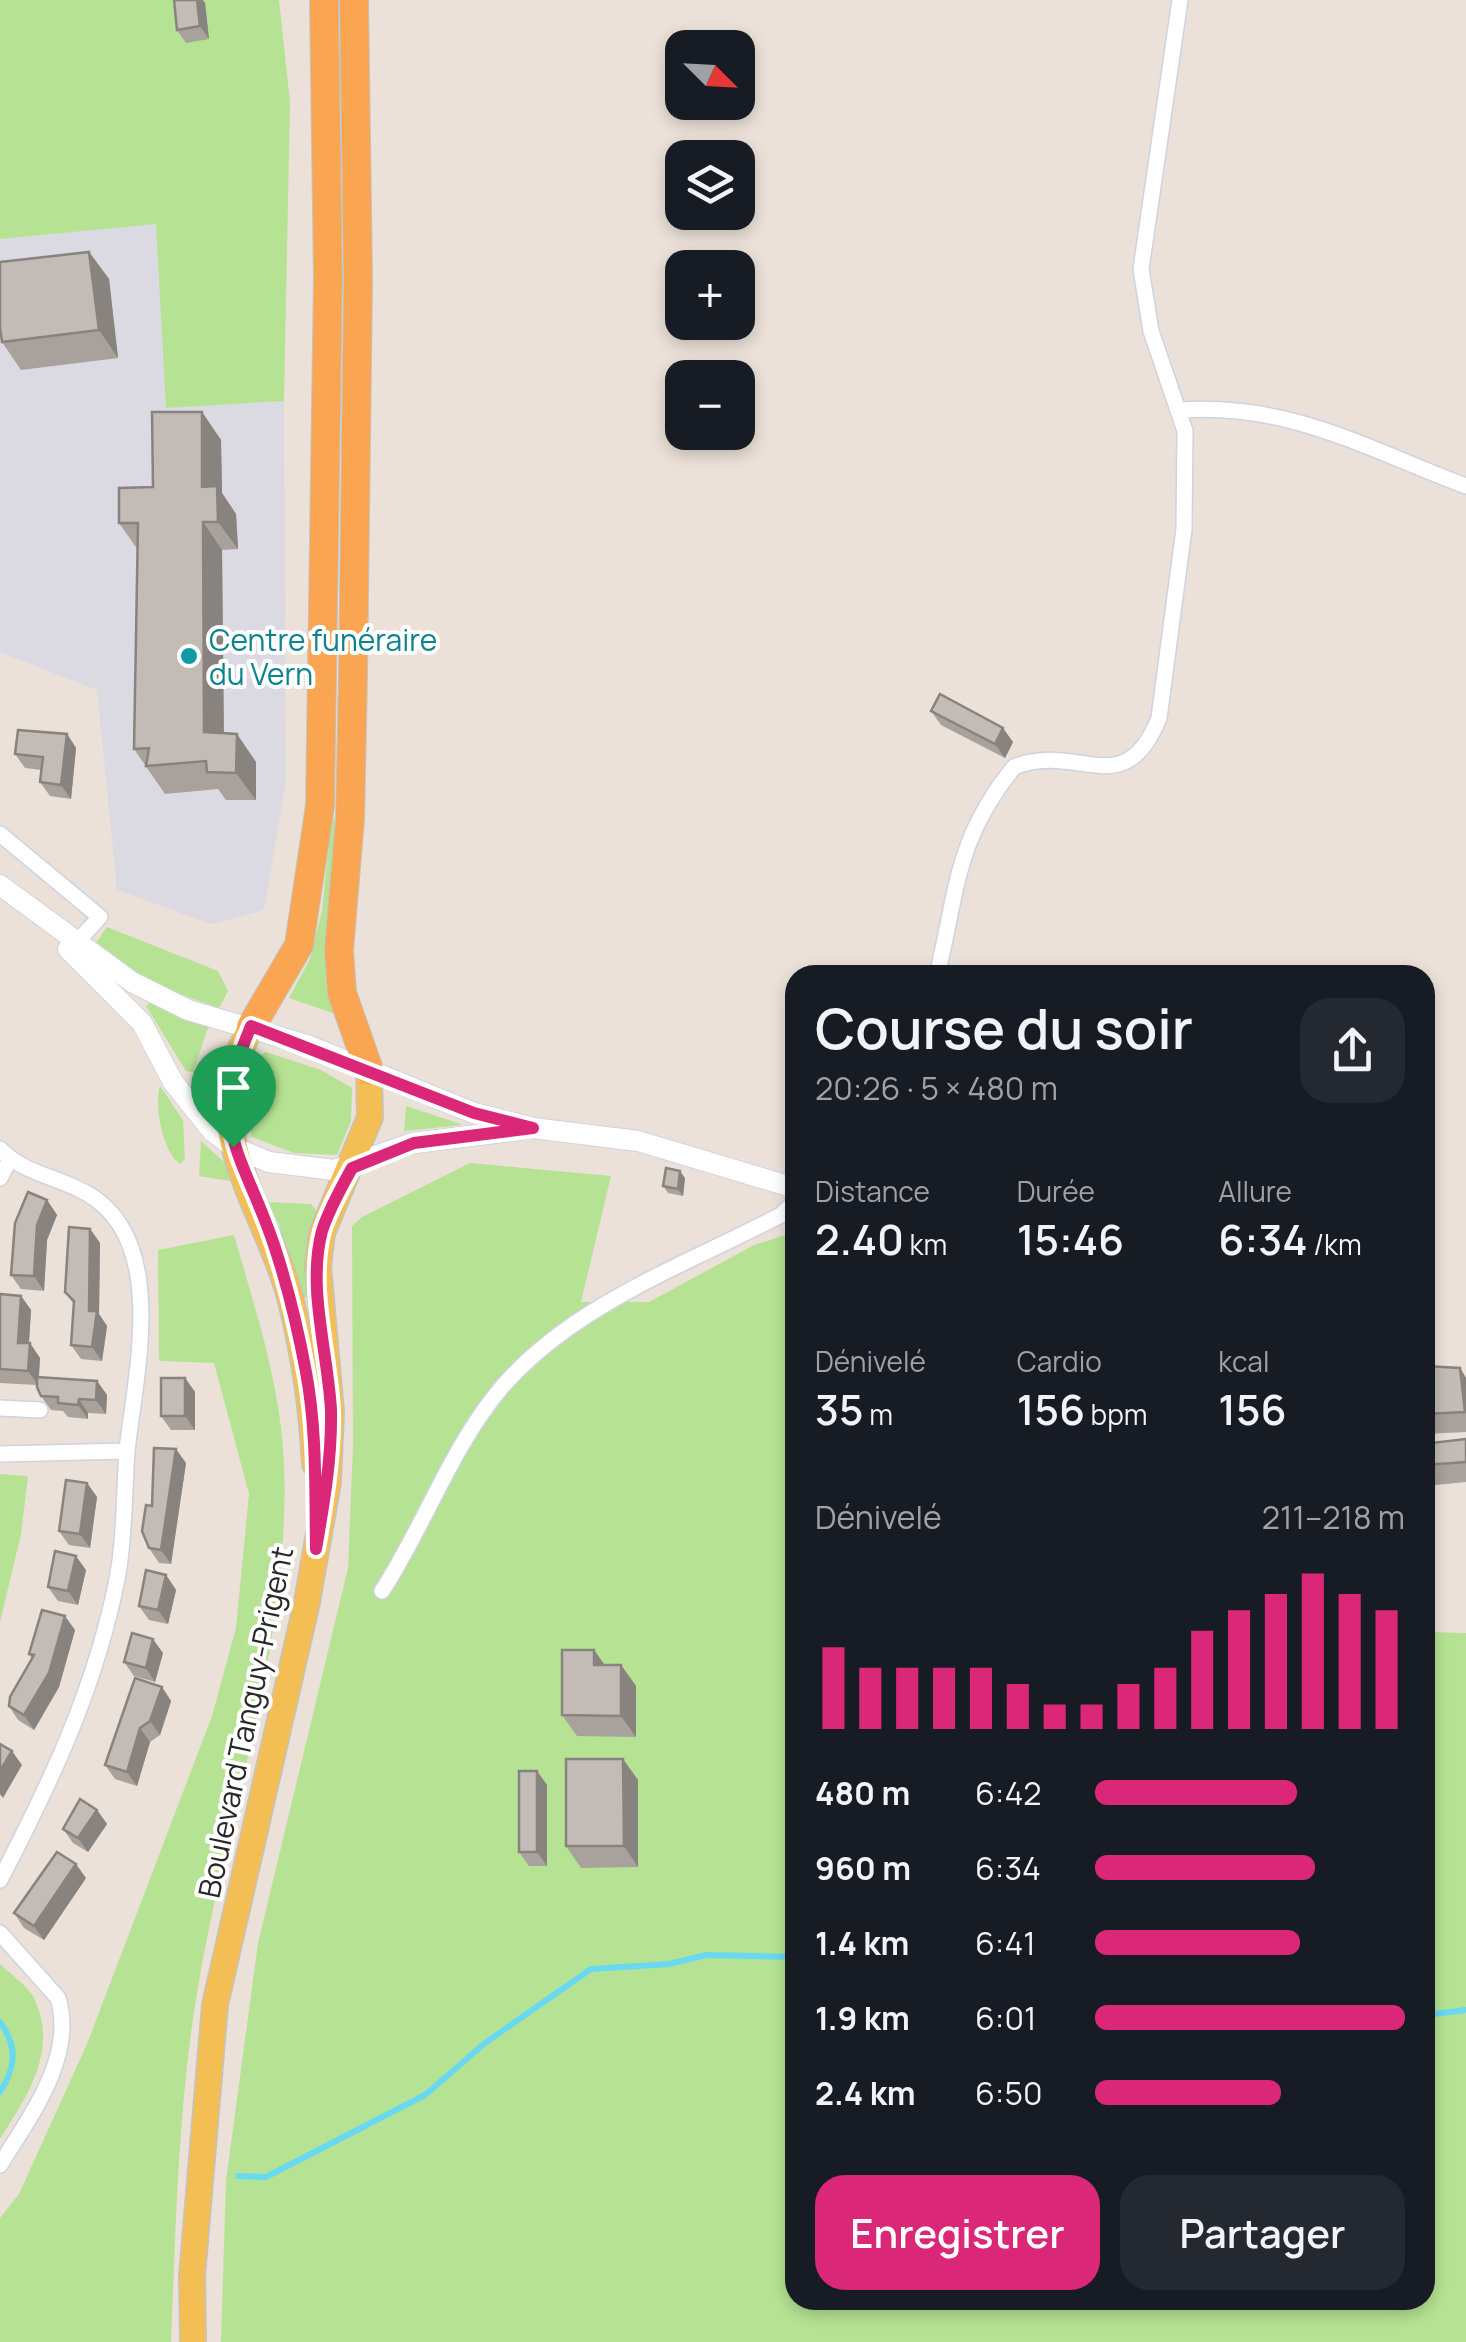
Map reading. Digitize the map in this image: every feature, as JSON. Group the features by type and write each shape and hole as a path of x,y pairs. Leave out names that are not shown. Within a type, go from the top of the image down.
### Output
{"highway":[{"path":"251,1026 299,946 320,806 328,278 324,0"},
{"path":"354,0 358,281 353,673 350,819 339,950 342,993 369,1070"}],"main road":[{"path":"251,1026 233,1069 228,1103 233,1147 274,1242 307,1377 316,1549"},
{"name":"Boulevard Tanguy-Prigent","path":"193,2342 192,2276 216,2005 328,1482 331,1412 318,1266 322,1233 370,1118 369,1070"}],"street":[{"path":"939,965 961,856 976,820 1014,767 1050,758 1099,767 1122,764 1147,748 1159,718 1184,528 1182,410 1151,331 1141,269 1180,0"},
{"path":"1182,410 1218,407 1276,414 1466,486"},
{"path":"0,834 100,917 76,942"},
{"path":"0,885 132,982 188,1010 251,1026 474,1113 533,1128 638,1141 785,1185"},
{"path":"24,905 142,1023 189,1106 233,1147 300,1170 352,1168 414,1143 533,1128"},
{"path":"0,1178 5,1154 88,1194 110,1211 127,1236 139,1271 140,1315 119,1571 93,1678 61,1763 0,1880"},
{"path":"382,1591 416,1538 460,1448 502,1387 539,1352 599,1307 785,1210"},
{"path":"0,1408 40,1410"},
{"path":"0,1454 127,1451"},
{"path":"0,1933 58,1998 62,2011 60,2047 48,2084 0,2165"}],"shaded area":[{"path":"157,223 166,408 284,401 286,781 264,910 212,924 117,890 97,690 0,652 0,239"}],"green space":[{"path":"0,0 279,0 290,102 284,401 166,408 156,224 0,239"},
{"path":"332,816 338,824 338,1015 289,998 310,959 322,911"},
{"path":"107,927 218,971 228,991 219,1008 160,987 93,947"},
{"path":"150,1002 209,1025 193,1072 186,1071 146,1006"},
{"path":"266,1052 321,1070 352,1088 351,1121 337,1155 294,1153 252,1137 246,1104 248,1078 258,1058"},
{"path":"160,1086 183,1120 185,1159 180,1164 168,1149 161,1127"},
{"path":"406,1106 458,1123 462,1125 404,1131"},
{"path":"201,1141 225,1163 236,1182 199,1176"},
{"path":"470,1163 611,1176 581,1302 649,1302 754,1245 785,1235 785,2310 1435,2310 1435,1632 1466,1633 1466,2342 221,2342 226,2181 258,1943 348,1568 353,1447 352,1226 362,1217"},
{"path":"267,1202 311,1204 316,1210 306,1248 307,1297 301,1298 279,1224"},
{"path":"234,1235 278,1405 284,1464 284,1530 268,1662 210,1922 191,2031 179,2164 171,2342 0,2342 0,2218 19,2194 87,2044 212,1716 236,1628 249,1494 214,1363 159,1361 158,1250"},
{"path":"0,1474 28,1476 21,1534 0,1622"},
{"path":"0,1964 34,1998 43,2036 29,2089 0,2139"}],"building":[{"path":"174,0 197,0 200,26 177,30"},
{"path":"89,252 99,330 2,342 0,262"},
{"name":"Centre funéraire du Vern","path":"152,412 202,412 202,487 217,486 218,522 203,522 204,732 237,734 236,773 207,772 206,761 146,766 149,748 134,749 138,523 119,523 119,488 153,487"},
{"path":"940,694 1003,728 995,744 931,711"},
{"path":"18,730 67,734 61,785 40,782 43,757 15,754"},
{"path":"666,1168 680,1171 678,1189 663,1186"},
{"path":"28,1192 47,1200 37,1225 34,1276 11,1275 15,1223"},
{"path":"69,1227 90,1229 89,1311 97,1311 92,1347 71,1345 74,1301 65,1292"},
{"path":"0,1294 21,1296 18,1343 30,1343 28,1371 0,1369"},
{"path":"1435,1367 1460,1368 1465,1412 1435,1414"},
{"path":"37,1377 97,1381 96,1400 79,1399 78,1405 58,1403 58,1397 41,1396"},
{"path":"161,1378 185,1378 185,1416 161,1416"},
{"path":"1466,1439 1466,1462 1435,1464 1435,1443"},
{"path":"154,1448 176,1449 161,1550 149,1548 142,1531 146,1505 152,1506"},
{"path":"66,1480 87,1483 80,1534 59,1531"},
{"path":"55,1551 76,1556 68,1591 48,1587"},
{"path":"146,1570 166,1575 158,1610 139,1606"},
{"path":"42,1610 65,1616 49,1673 24,1715 9,1706 10,1697 34,1655 29,1654"},
{"path":"132,1633 153,1639 146,1668 124,1662"},
{"path":"562,1650 594,1650 594,1665 621,1665 621,1716 562,1715"},
{"path":"135,1678 162,1687 150,1721 140,1728 127,1772 105,1765"},
{"path":"0,1744 12,1751 0,1771"},
{"path":"566,1759 623,1759 624,1846 566,1846"},
{"path":"519,1771 537,1771 537,1852 519,1852"},
{"path":"80,1799 97,1810 78,1838 63,1829"},
{"path":"57,1852 76,1864 34,1926 14,1913"}],"waterway":[{"path":"238,2176 266,2177 425,2095 485,2043 591,1969 669,1964 706,1955 785,1957"},
{"path":"1435,2014 1466,2010"},
{"path":"0,2022 10,2040 13,2057 0,2092"}],"place":[{"name":"Centre funéraire du Vern","path":"189,656"}],"route":[{"path":"251,1026 474,1113 533,1128 414,1143 352,1168 336,1196 322,1233 318,1266 331,1412 328,1482 316,1549 315,1460 307,1377 274,1242 233,1147 228,1103 233,1069 251,1026"}]}
